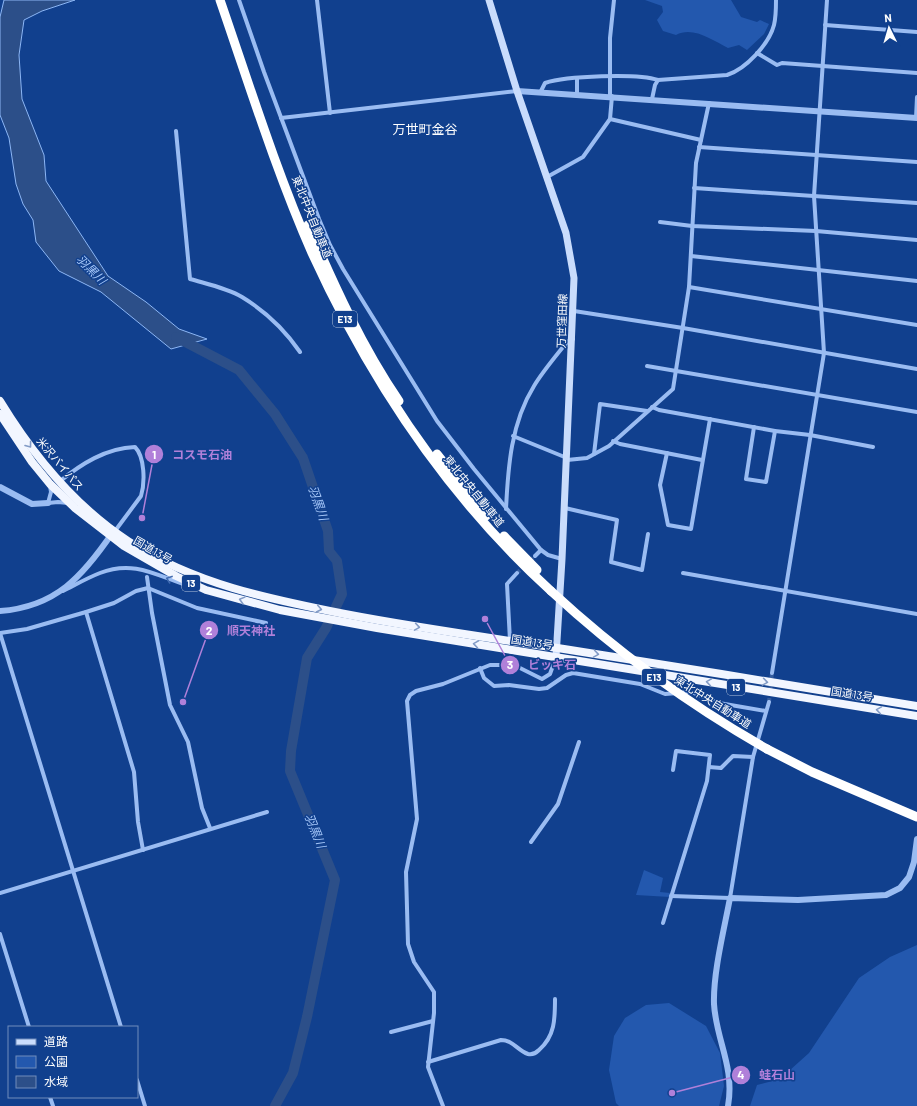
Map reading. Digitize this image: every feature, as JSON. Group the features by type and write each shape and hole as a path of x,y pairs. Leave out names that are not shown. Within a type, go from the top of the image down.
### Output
{"highway":[{"name":"東北中央自動車道","path":"220,0 291,200 312,251 355,338 390,398 444,476 504,545 613,646 661,683 731,728 844,787 917,816"},
{"name":"東北中央自動車道","path":"226,0 301,210 337,291 361,336 396,396 448,469 498,530 553,589"},
{"name":"米沢バイパス","path":"0,401 20,432 59,482 112,534"},
{"name":"米沢バイパス","path":"0,414 32,462 50,484 70,504 112,534"},
{"name":"国道13号","path":"112,534 176,576 206,590 280,606 378,624 556,652 917,706"},
{"name":"国道13号","path":"112,534 128,540 165,562 198,577 280,606"},
{"name":"国道13号","path":"378,624 510,641 556,652 917,716"},
{"name":"東北中央自動車道","path":"767,746 865,791 917,811"}],"main road":[{"name":"万世窪田線","path":"488,0 517,91 566,233 574,278 573,339 565,508 556,652"}],"street":[{"path":"239,0 324,232 343,269 389,346 409,375 437,421 506,509 541,550 548,555 562,559"},
{"path":"317,0 330,113"},
{"path":"547,178 583,157 610,119 610,38 614,0"},
{"path":"541,91 544,83 550,81 609,77 652,78 658,80 728,75 740,70 757,53 773,27 776,0"},
{"path":"772,673 824,353 817,269 814,196 827,0"},
{"path":"825,25 917,32"},
{"path":"757,53 777,65 782,63 917,73"},
{"path":"577,79 577,94"},
{"path":"652,99 655,85 658,80"},
{"path":"281,118 517,91 541,91 916,118 917,98"},
{"path":"514,436 567,459 587,458 613,441 673,389 689,287 694,188 699,147 709,103"},
{"path":"610,119 701,140"},
{"path":"176,131 190,279 242,297 271,318 300,352"},
{"path":"699,147 917,162"},
{"path":"694,188 917,203"},
{"path":"660,222 692,226 816,231 917,240"},
{"path":"691,256 917,281"},
{"path":"689,287 917,325"},
{"path":"574,311 683,328 917,369"},
{"path":"506,509 514,436 520,414 533,387 567,342 573,339"},
{"path":"647,366 917,412"},
{"path":"594,454 600,404 647,411"},
{"path":"652,407 659,410 775,431 810,435 873,447"},
{"path":"667,453 660,485 668,525 691,529 699,492 702,460 710,419"},
{"path":"754,427 746,478 766,482 775,431"},
{"path":"613,441 620,444 702,460"},
{"path":"59,482 94,457 126,447 135,447 138,450 143,467 141,496 82,573 61,592"},
{"path":"48,503 51,492 50,484"},
{"path":"0,488 32,504 58,502 70,504"},
{"path":"565,508 617,520 612,562 642,570 648,534"},
{"path":"535,556 541,550"},
{"path":"0,611 28,607 100,573 128,567 143,569 191,587 206,590"},
{"path":"510,641 507,584 517,573"},
{"path":"683,573 784,592 917,614"},
{"path":"147,577 170,705 188,742 202,808 210,828"},
{"path":"121,1026 0,633 27,629 86,612 114,603 136,591 148,588 197,608 266,623"},
{"path":"86,612 134,772 138,822 143,850"},
{"path":"443,1106 430,1073 428,1062 433,1021 434,992 414,962 408,944 406,872 417,819 407,701 410,695 416,691 447,682 490,665 508,665 518,667 542,679 550,674 556,652"},
{"path":"480,668 484,678 494,686 547,688 566,675 578,674 640,684 665,694 691,692 719,703 766,711"},
{"path":"728,1106 730,1089 728,1066 715,1016 714,997 753,757 769,702"},
{"path":"531,842 558,804 579,742"},
{"path":"663,923 707,781 710,756 676,751 672,770"},
{"path":"709,767 721,768 733,756 753,757"},
{"path":"0,893 72,870 143,850 210,828 268,812"},
{"path":"671,896 798,900 886,895 900,888 909,877 914,862 917,839"},
{"path":"0,934 29,1026"},
{"path":"428,1062 501,1040 510,1042 526,1053 532,1054 537,1052 545,1045 552,1034 555,1022 555,999"},
{"path":"392,1032 433,1021"},
{"path":"138,1083 145,1106"}],"green space":[{"path":"645,0 731,0 741,17 757,22 760,20 769,24 764,34 747,50 739,45 728,48 696,33 689,32 676,35 663,31 657,20 663,12 662,6"},
{"path":"644,870 663,878 660,892 670,893 670,897 636,895"},
{"path":"917,945 917,1106 750,1106 757,1085 780,1079 809,1053 859,978 890,957"},
{"path":"669,1003 706,1026 720,1053 724,1086 719,1106 619,1106 616,1103 609,1070 614,1036 625,1018 646,1005"}],"water":[{"path":"4,0 75,0 42,11 24,20 19,55 22,99 44,155 46,181 108,276 146,302 179,329 207,339 171,349 101,292 59,271 36,242 33,220 23,204 16,184 9,138 0,115 0,17"}],"waterway":[{"name":"羽黒川","path":"176,337 239,370 275,414 303,458 328,531 329,551 337,561 342,594 326,628 307,658 291,751 290,771 335,880 307,1017 293,1073 275,1106"}],"tunnel":[{"path":"517,573 535,556"},
{"path":"769,702 772,673"}],"place":[{"name":"コスモ石油","path":"142,518"},
{"name":"ビッキ石","path":"485,619"},
{"name":"順天神社","path":"183,702"},
{"name":"蛙石山","path":"672,1093"}],"district":[{"name":"万世町金谷","path":"425,129"}]}
